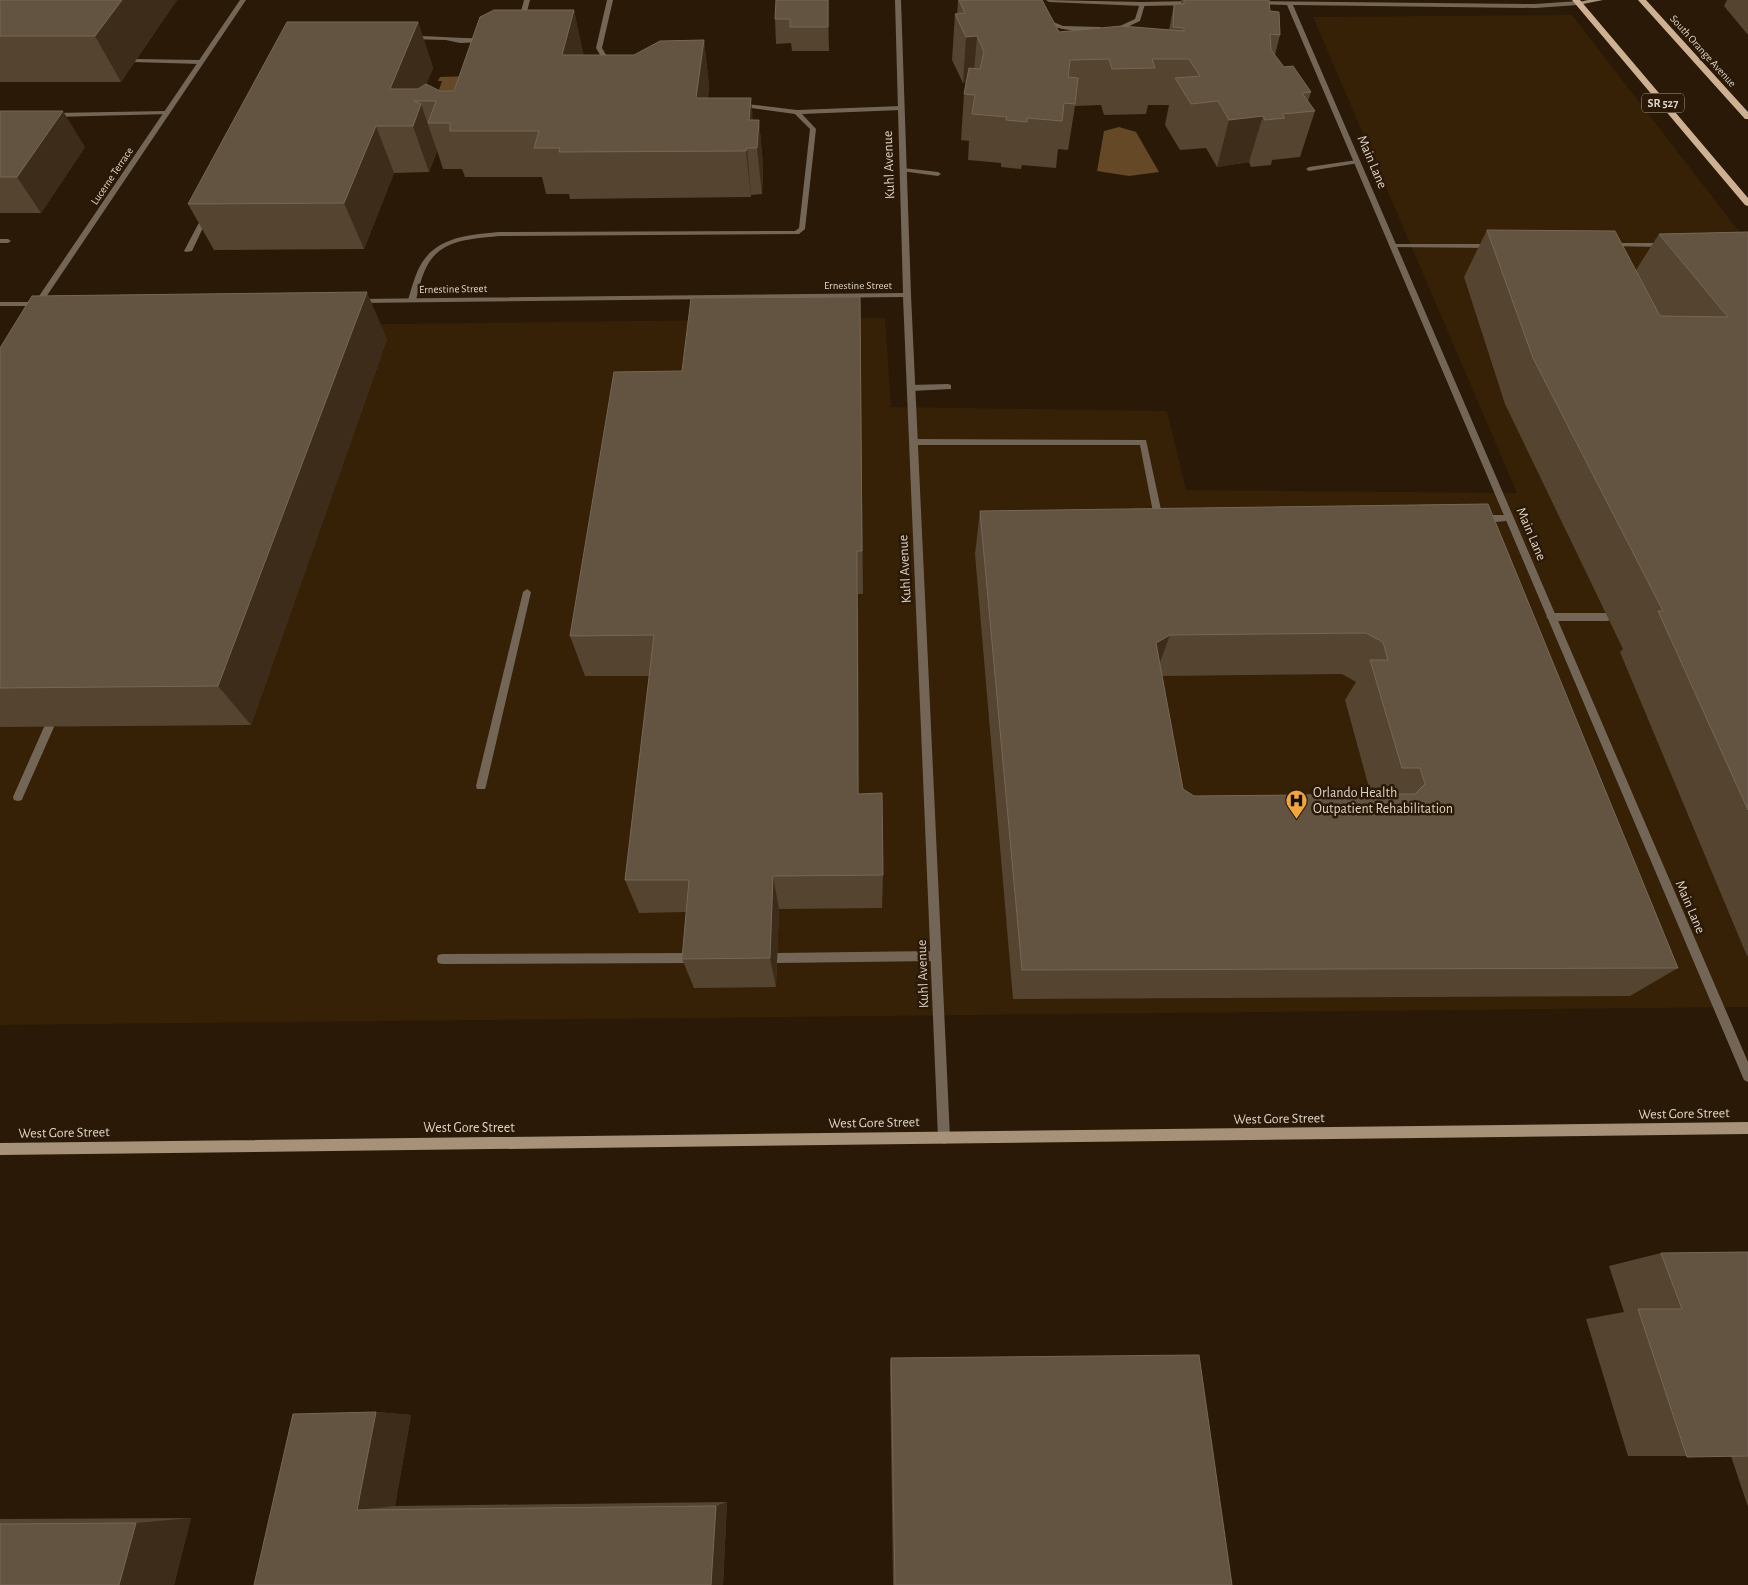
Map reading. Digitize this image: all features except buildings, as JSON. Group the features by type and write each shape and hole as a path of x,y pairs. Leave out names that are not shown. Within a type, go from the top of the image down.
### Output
{"main road":[{"path":"1577,1 1600,0"},
{"name":"South Orange Avenue","path":"1642,0 1748,117"},
{"name":"SR 527","path":"1577,1 1748,203"},
{"name":"West Gore Street","path":"1,1150 1748,1128"}],"street":[{"name":"Lucerne Terrace","path":"33,312 243,0"},
{"path":"519,31 527,0"},
{"path":"610,0 599,48 608,65 614,70"},
{"name":"Kuhl Avenue","path":"898,0 907,296 944,1138"},
{"path":"1049,0 1142,4 1201,3"},
{"path":"1250,3 1525,6 1577,1"},
{"name":"Main Lane","path":"1289,3 1748,1076"},
{"path":"1040,16 1050,25 1079,29 1121,28 1138,20 1142,4"},
{"path":"406,38 446,38 460,41 494,40"},
{"path":"134,62 200,62"},
{"path":"734,104 797,112 901,108"},
{"path":"412,300 424,264 433,251 453,239 499,234 797,233 802,229 813,129 797,112"},
{"path":"47,115 167,113"},
{"path":"1309,169 1357,162"},
{"path":"903,170 938,174"},
{"path":"188,251 210,206"},
{"path":"1599,245 1669,245"},
{"path":"1393,246 1500,246"},
{"name":"Ernestine Street","path":"353,301 907,296"},
{"path":"0,304 47,304"},
{"path":"911,388 948,387"},
{"path":"913,442 1143,442 1158,517 1168,517"},
{"path":"1474,518 1510,518"},
{"path":"481,786 527,592"},
{"path":"1551,617 1608,617"},
{"path":"18,797 49,727"},
{"path":"777,958 936,956"},
{"path":"442,959 696,958"}],"shaded area":[{"path":"1572,15 1748,243 1748,1007 0,1025 0,437 67,328 885,318 891,407 1167,411 1186,490 1517,493 1313,17"},
{"path":"469,76 459,106 435,101 442,81 438,81 440,77"},
{"path":"1119,127 1136,132 1159,172 1129,176 1097,171 1104,131"}],"place":[{"name":"Orlando Health Outpatient Rehabilitation","path":"1297,820"}]}
